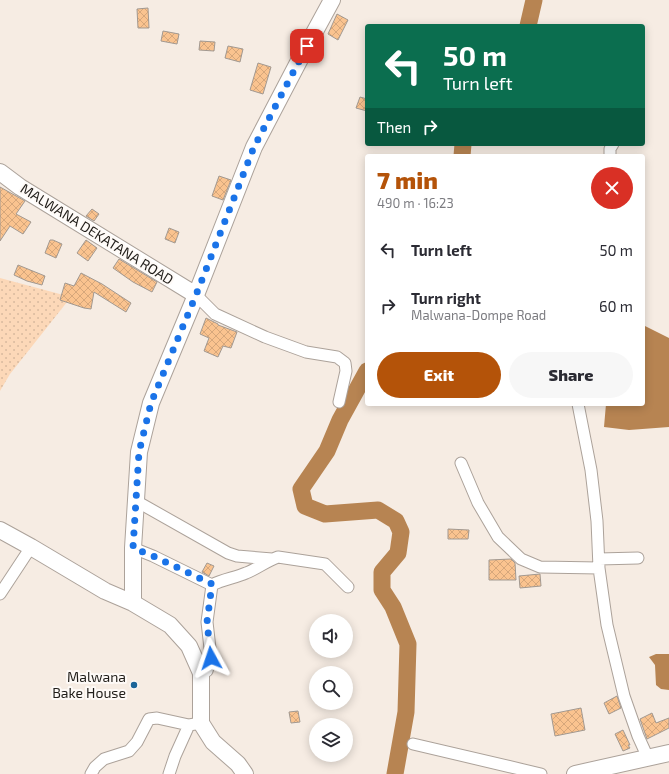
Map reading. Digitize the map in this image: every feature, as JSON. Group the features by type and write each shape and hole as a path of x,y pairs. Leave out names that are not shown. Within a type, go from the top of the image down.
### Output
{"street":[{"path":"134,602 133,548 139,452 151,403 196,295 254,147 332,0"},
{"name":"MALWANA DEKATANA ROAD","path":"0,172 20,187 196,295"},
{"path":"196,295 215,314 265,337 306,352 337,357 346,363 346,371 339,402"},
{"path":"578,406 591,470 599,564 607,625 624,696 638,736 648,758"},
{"path":"461,463 478,504 498,537 522,559 540,567 599,564 638,558"},
{"path":"136,501 228,553 237,556 272,559"},
{"path":"0,530 31,546 105,591 134,602 170,625 189,646 201,673 195,724 175,756 169,774"},
{"path":"0,594 31,546"},
{"path":"133,548 212,584 246,574 278,557 324,564 348,587"},
{"path":"201,673 207,671 211,658 207,622 212,584"},
{"path":"91,774 95,767 104,759 129,751 137,742 149,719 157,718 195,724 238,764 245,774"},
{"path":"413,744 541,774"},
{"path":"575,774 669,753"}],"shaded area":[{"path":"0,278 71,297 10,374 0,391"},
{"path":"645,326 669,338 669,427 629,430 604,427 606,406 645,406"},
{"path":"656,654 669,654 669,690 661,689 656,685 655,665 649,657"}],"building":[{"path":"148,8 149,28 138,28 137,9"},
{"path":"337,14 348,20 338,40 328,34"},
{"path":"163,31 179,34 177,44 161,41"},
{"path":"200,41 215,42 214,51 199,50"},
{"path":"228,46 243,49 240,62 225,58"},
{"path":"258,63 271,67 263,94 250,90"},
{"path":"360,97 365,98 365,110 356,108"},
{"path":"219,176 231,180 223,200 212,196"},
{"path":"0,187 25,201 16,214 31,222 23,234 10,226 0,241"},
{"path":"92,209 99,214 94,221 86,216"},
{"path":"169,228 179,232 175,243 165,239"},
{"path":"50,240 62,244 56,258 45,253"},
{"path":"86,240 97,248 88,261 77,253"},
{"path":"119,259 157,282 152,292 133,282 113,268"},
{"path":"18,265 45,276 42,285 27,281 14,275"},
{"path":"81,273 102,284 131,303 126,312 94,292 91,309 60,300 65,283 74,286"},
{"path":"206,318 218,325 237,332 231,348 223,346 218,357 204,351 209,338 200,334"},
{"path":"448,529 469,530 468,539 448,539"},
{"path":"511,559 515,563 516,580 489,580 489,560"},
{"path":"207,563 214,566 209,576 202,572"},
{"path":"540,574 541,586 520,588 519,576"},
{"path":"617,696 621,708 609,714 604,703"},
{"path":"581,708 585,730 555,736 551,714"},
{"path":"298,711 300,722 291,723 289,712"},
{"path":"652,713 656,723 669,718 669,728 647,739 640,719"},
{"path":"623,730 630,748 623,751 615,734"}],"waterway":[{"path":"528,24 534,0"},
{"path":"462,154 463,146"},
{"path":"365,375 340,420 327,451 301,489 305,506 325,514 378,510 396,521 401,532 398,553 382,572 382,590 393,607 408,644 406,712 395,774"}],"place":[{"name":"Malwana Bake House","path":"134,685"}],"route":[{"path":"211,658 207,622 212,584 133,548 139,452 151,403 196,295 254,147 307,46"}]}
